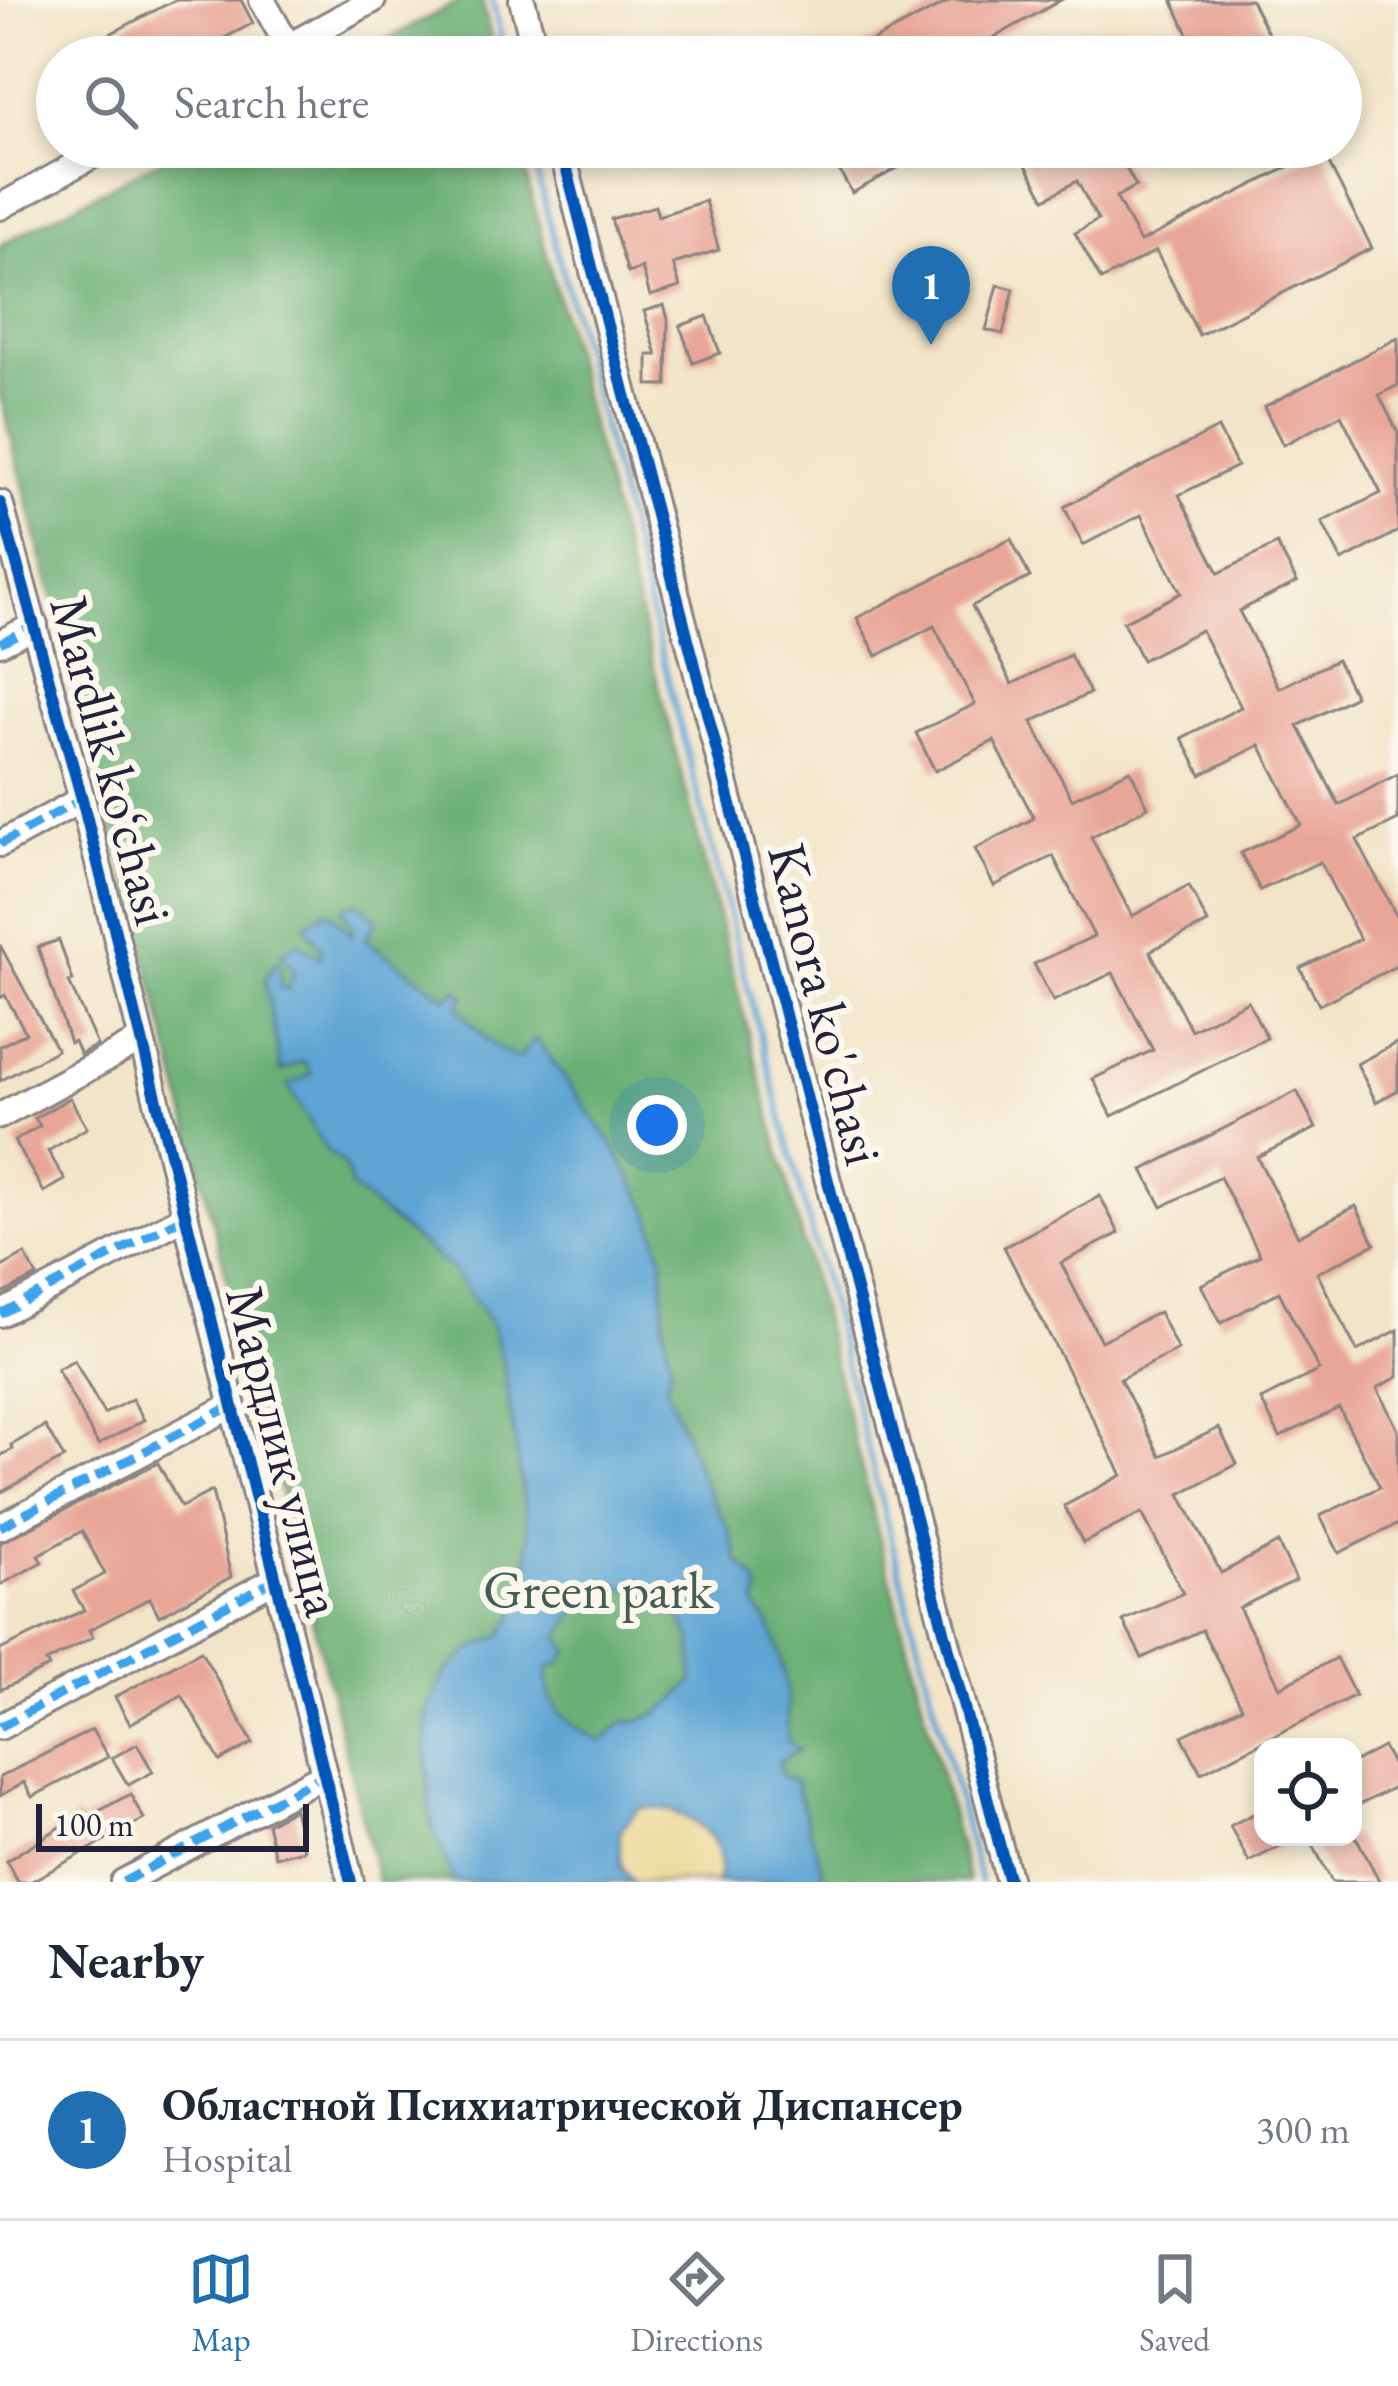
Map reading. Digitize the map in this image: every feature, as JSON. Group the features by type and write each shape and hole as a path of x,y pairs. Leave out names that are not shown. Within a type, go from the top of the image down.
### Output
{"street":[{"path":"262,0 274,36"},
{"path":"308,36 373,0"},
{"path":"522,0 532,36"},
{"path":"0,207 70,168"},
{"name":"Kanora ko'chasi","path":"566,168 1009,1882"},
{"name":"Mardlik ko‘chasi","path":"0,503 82,800 141,1040"},
{"path":"0,643 35,625"},
{"path":"0,844 82,800"},
{"path":"0,1116 141,1040"},
{"name":"Мардлик улица","path":"141,1040 351,1882"},
{"path":"0,1314 184,1217"},
{"path":"0,1527 231,1406"},
{"path":"0,1727 274,1580"},
{"path":"122,1882 323,1775"}],"green space":[{"path":"461,0 482,0 491,36 393,36"},
{"name":"Green park","path":"145,168 524,168 969,1882 378,1882 0,395 0,245"}],"sand":[{"path":"655,1806 682,1815 705,1831 719,1853 717,1882 633,1882 628,1876 620,1858 620,1831 639,1808"}],"water":[{"path":"357,902 377,920 365,939 447,998 457,989 465,996 460,1010 502,1051 519,1058 536,1039 612,1143 649,1210 663,1259 664,1327 671,1364 666,1386 738,1561 760,1591 757,1609 774,1637 786,1688 789,1743 799,1750 779,1761 782,1776 795,1782 823,1873 817,1882 717,1882 718,1849 700,1825 671,1811 639,1808 620,1831 620,1866 633,1882 454,1882 431,1824 428,1710 446,1672 468,1652 502,1635 516,1612 529,1567 528,1529 503,1363 491,1324 453,1270 350,1187 345,1167 328,1153 288,1085 312,1074 304,1061 281,1071 265,979 276,962 280,987 288,989 294,970 281,954 297,942 320,958 322,950 305,925 327,910 352,935 353,927 342,909","holes":["623,1587 675,1609 693,1640 693,1682 662,1711 623,1722 602,1742 579,1729 554,1705 548,1668 561,1663 569,1652 559,1636 577,1611 578,1592"]}],"building":[{"path":"175,0 241,0 253,23 228,36 106,36"},
{"path":"952,0 1061,0 997,36 882,36"},
{"path":"1172,0 1251,0 1269,36 1189,36"},
{"path":"838,168 898,168 852,193"},
{"path":"1028,168 1126,168 1136,186 1116,197 1140,242 1286,168 1331,168 1372,248 1199,335 1156,251 1101,280 1075,233 1098,220 1077,181 1045,199"},
{"path":"705,201 719,250 673,264 680,287 650,296 642,268 628,273 611,219 655,206 658,216"},
{"path":"998,285 1014,289 1003,334 986,330"},
{"path":"664,305 667,385 648,385 648,355 657,355 644,311"},
{"path":"707,316 720,353 693,363 680,326"},
{"path":"1398,338 1398,385 1379,395 1398,433 1398,531 1342,561 1322,522 1381,493 1341,415 1283,445 1264,407"},
{"path":"1218,428 1237,466 1179,495 1219,573 1277,544 1297,582 1239,611 1279,688 1337,660 1355,696 1298,726 1339,805 1398,774 1398,820 1357,840 1398,919 1398,965 1319,1005 1300,968 1360,939 1320,862 1260,890 1241,853 1301,825 1260,745 1201,775 1182,738 1241,707 1201,630 1142,660 1123,622 1181,593 1141,515 1083,545 1064,507"},
{"path":"1011,539 1030,577 972,606 1012,684 1070,655 1090,693 1032,722 1072,799 1130,770 1148,807 1091,837 1132,916 1189,886 1208,923 1150,951 1191,1030 1248,1001 1267,1038 1112,1116 1093,1079 1153,1050 1113,973 1053,1001 1034,964 1094,936 1053,856 994,886 975,849 1034,818 994,741 935,771 916,733 975,704 934,626 877,656 857,618"},
{"path":"59,940 73,981 69,982 97,1045 80,1054 74,1041 70,1043 38,947"},
{"path":"0,945 57,1050 0,1081 0,1046 26,1033 5,995 0,998"},
{"path":"1398,1042 1398,1090 1376,1102 1357,1064"},
{"path":"1297,1091 1316,1128 1257,1157 1298,1236 1356,1206 1375,1244 1317,1273 1357,1351 1398,1330 1398,1377 1377,1388 1398,1430 1398,1524 1339,1553 1320,1516 1380,1487 1339,1408 1280,1437 1261,1400 1319,1370 1279,1292 1221,1323 1201,1285 1260,1255 1220,1177 1162,1207 1143,1170"},
{"path":"70,1098 87,1128 48,1151 65,1180 44,1192 14,1141 40,1126 35,1118"},
{"path":"1100,1196 1119,1233 1061,1263 1101,1341 1159,1312 1178,1350 1120,1379 1160,1456 1219,1428 1237,1464 1180,1494 1221,1573 1278,1543 1296,1580 1239,1608 1280,1687 1336,1658 1355,1695 1270,1738 1254,1738 1254,1746 1201,1773 1182,1736 1242,1707 1202,1630 1142,1658 1123,1621 1183,1593 1142,1513 1083,1543 1064,1506 1122,1475 1004,1247"},
{"path":"25,1254 37,1276 0,1295 0,1268"},
{"path":"74,1360 104,1414 132,1399 144,1420 98,1445 57,1369"},
{"path":"45,1426 64,1458 0,1493 0,1456"},
{"path":"158,1463 181,1507 212,1491 231,1577 159,1616 150,1598 89,1630 93,1637 46,1662 49,1667 0,1690 0,1650 84,1610 73,1591 105,1574 82,1531 38,1555 42,1562 0,1585 0,1543"},
{"path":"201,1651 253,1743 220,1761 182,1695 130,1724 115,1697"},
{"path":"92,1730 108,1757 32,1797 24,1782 0,1796 0,1777"},
{"path":"137,1744 153,1772 128,1785 112,1758"},
{"path":"1383,1747 1398,1775 1398,1785 1362,1803 1362,1758"},
{"path":"130,1794 144,1819 30,1882 18,1882 6,1861 78,1816 81,1821"},
{"path":"294,1809 304,1850 275,1857 267,1824"},
{"path":"1254,1814 1254,1846 1280,1846 1249,1862 1230,1826"},
{"path":"1314,1846 1361,1846 1380,1882 1332,1882"}],"waterway":[{"path":"492,0 501,36"},
{"path":"535,168 980,1882"}],"marked path":[{"path":"0,643 35,625"},
{"path":"0,844 82,799"},
{"path":"0,1314 184,1217"},
{"path":"0,1527 231,1406"},
{"path":"0,1727 274,1580"},
{"path":"123,1882 323,1775"}],"cycle path":[{"path":"566,168 1009,1882"},
{"path":"0,503 82,799 351,1882"}],"place":[{"name":"Областной Психиатрической Диспансер","path":"931,345"}]}
